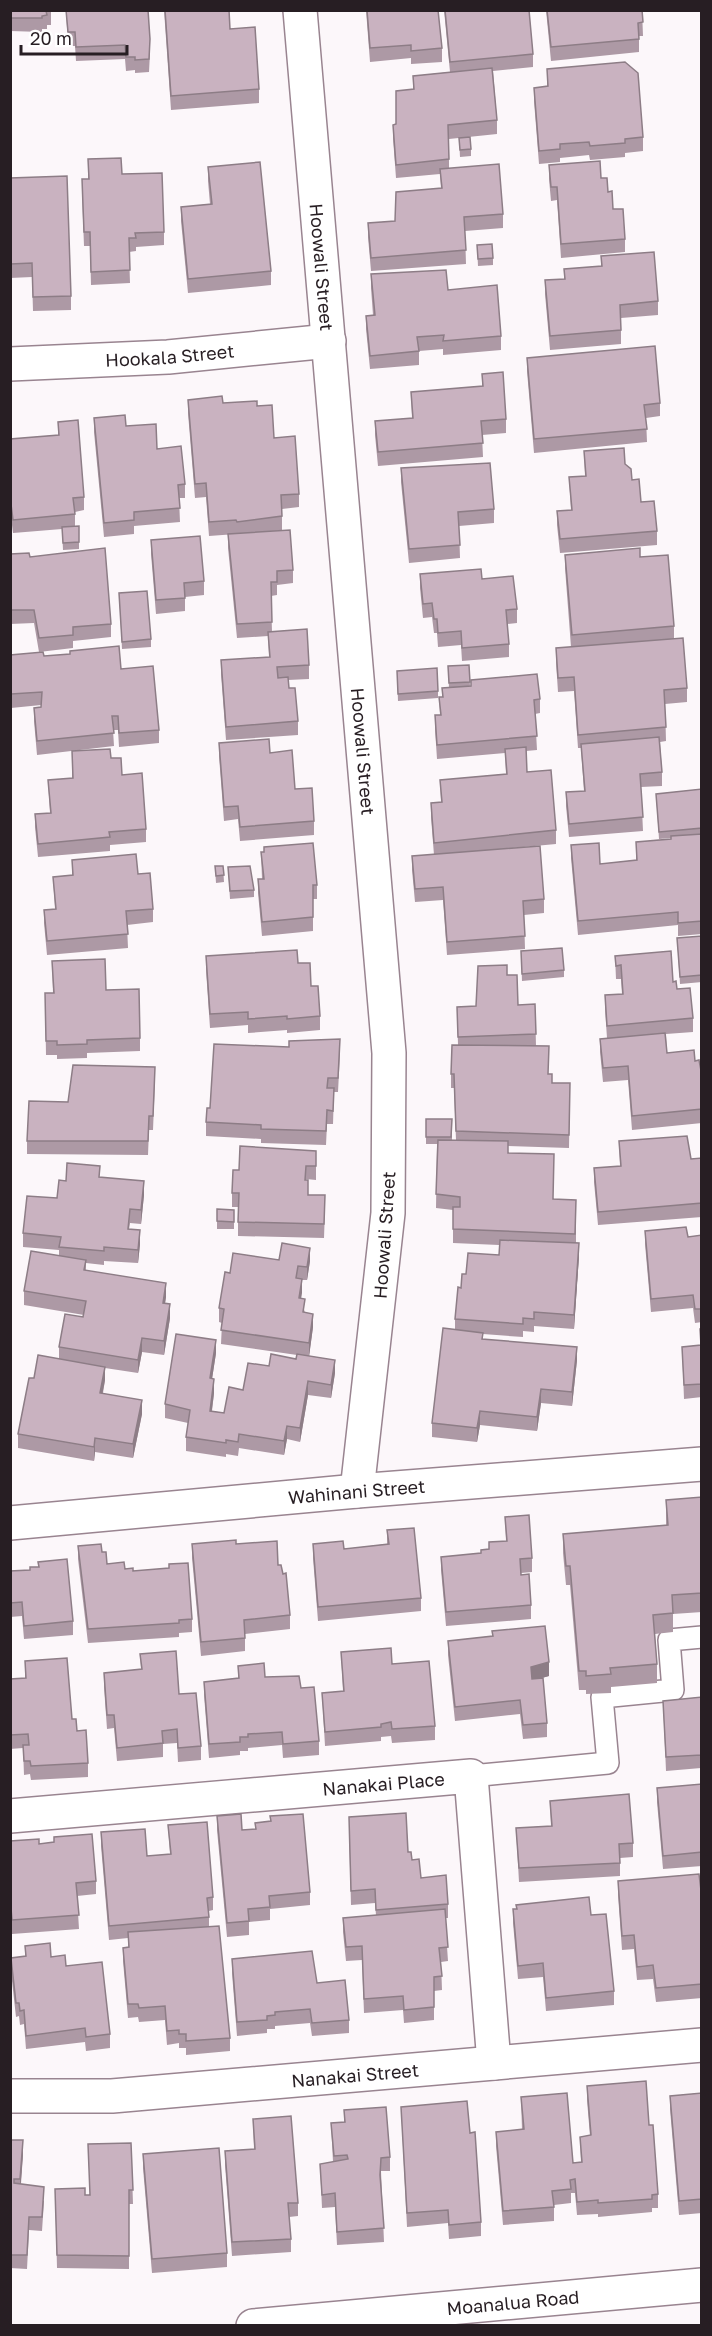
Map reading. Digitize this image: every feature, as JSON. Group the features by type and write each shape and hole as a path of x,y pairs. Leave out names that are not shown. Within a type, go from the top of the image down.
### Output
{"street":[{"name":"Hoowali Street","path":"300,10 389,1053 388,1213 357,1491"},
{"name":"Hookala Street","path":"10,364 168,357 329,340"},
{"name":"Wahinani Street","path":"10,1523 357,1491 702,1464"},
{"name":"Nanakai Place","path":"10,1816 471,1776 494,2063"},
{"name":"Nanakai Street","path":"10,2096 112,2096 702,2046"},
{"name":"Moanalua Road","path":"253,2325 702,2285"}],"lane":[{"path":"471,1776 608,1763 602,1697 673,1690 669,1640 702,1637"}],"building":[{"path":"10,10 51,11 46,11 47,15 42,18 10,18"},
{"path":"66,10 148,10 149,59 135,60 135,57 126,57 125,45 76,47 75,32 68,32"},
{"path":"165,10 229,10 230,29 255,27 259,89 171,96"},
{"path":"367,10 438,10 442,48 411,51 411,45 370,48"},
{"path":"445,10 529,10 533,54 450,62"},
{"path":"547,10 642,10 643,22 638,23 639,39 551,47"},
{"path":"625,62 638,73 643,137 625,139 625,143 590,146 589,142 560,144 560,149 539,151 534,88 548,86 547,69"},
{"path":"492,68 497,120 448,125 449,159 396,165 393,125 396,124 396,91 414,89 413,76"},
{"path":"470,137 471,149 460,150 459,138"},
{"path":"121,158 122,174 162,173 164,232 135,233 136,238 129,238 130,270 91,272 90,232 84,232 82,179 89,179 88,159"},
{"path":"600,161 601,178 607,178 608,192 612,191 613,209 623,209 625,239 561,244 557,187 551,187 549,165"},
{"path":"260,162 271,271 188,279 181,207 212,204 208,167"},
{"path":"499,164 503,214 464,217 466,250 371,258 368,223 395,221 396,192 442,188 440,169"},
{"path":"67,176 71,296 33,297 32,263 10,264 10,178"},
{"path":"492,244 493,258 478,259 477,245"},
{"path":"654,252 658,301 620,305 621,330 550,336 545,280 565,279 564,269 602,266 601,256"},
{"path":"446,270 448,290 497,285 501,336 443,341 444,335 417,337 419,351 370,356 366,316 375,315 371,274"},
{"path":"655,346 660,403 644,405 647,429 534,439 527,358"},
{"path":"503,372 506,419 481,421 483,443 378,452 375,421 413,418 411,392 483,386 482,374"},
{"path":"222,396 223,403 257,401 257,406 272,405 274,438 295,436 299,494 281,495 282,516 237,522 236,520 209,522 206,483 195,484 188,400"},
{"path":"125,415 126,426 156,424 157,449 181,446 185,484 178,485 180,508 134,512 134,520 104,523 94,418"},
{"path":"78,420 84,497 73,498 75,514 13,520 10,496 10,439 59,435 58,422"},
{"path":"624,448 625,464 631,469 632,480 639,479 641,502 654,501 657,531 560,539 557,511 572,510 569,477 586,476 584,451"},
{"path":"490,463 494,509 458,512 460,545 409,549 401,468"},
{"path":"79,526 79,542 63,543 62,527"},
{"path":"290,530 293,570 277,571 277,582 271,582 272,622 237,624 228,534"},
{"path":"200,536 204,581 184,583 185,598 156,600 151,540"},
{"path":"105,548 111,624 73,627 73,635 39,638 34,610 10,610 10,554 29,553 30,557"},
{"path":"640,548 640,557 668,555 674,626 572,635 565,555"},
{"path":"481,569 482,579 513,576 517,609 506,610 509,644 462,648 461,631 438,633 432,603 423,604 420,574"},
{"path":"147,591 151,639 122,642 119,593"},
{"path":"307,629 309,665 277,667 278,678 288,677 289,688 295,688 298,721 226,727 221,660 270,657 268,632"},
{"path":"683,638 687,688 664,690 666,727 578,735 574,677 558,678 556,648"},
{"path":"119,646 121,669 153,666 159,730 119,733 118,716 112,716 114,733 37,741 34,708 41,707 42,692 11,694 10,655 43,652 44,656 70,654 70,651"},
{"path":"469,665 470,682 449,683 448,666"},
{"path":"437,668 438,691 398,694 397,671"},
{"path":"537,674 540,699 534,700 537,736 437,745 435,715 441,715 439,697 443,697 442,688 471,686 471,680"},
{"path":"659,737 662,772 640,774 643,817 569,824 566,792 585,791 581,744"},
{"path":"269,739 270,753 292,750 295,789 312,788 314,821 240,827 238,806 224,807 219,743"},
{"path":"526,747 527,772 551,770 556,830 434,843 431,803 442,802 440,780 507,774 505,749"},
{"path":"110,749 111,758 121,758 122,775 142,773 146,829 109,832 110,837 38,844 35,814 51,813 48,780 73,778 72,751"},
{"path":"702,789 702,828 659,832 656,794"},
{"path":"702,834 702,921 678,923 678,912 578,921 571,845 599,843 600,864 637,860 636,842"},
{"path":"313,843 317,885 313,885 313,917 262,922 258,879 264,879 261,852 264,852 264,847"},
{"path":"540,846 544,899 523,901 525,936 447,942 443,887 415,889 412,856"},
{"path":"136,854 138,874 150,873 153,909 126,911 128,934 47,941 44,910 56,909 53,877 73,875 72,860"},
{"path":"215,866 223,866 224,875 216,876"},
{"path":"250,866 254,890 230,891 228,867"},
{"path":"702,936 702,975 680,977 677,938"},
{"path":"562,948 564,970 522,974 521,951"},
{"path":"297,950 298,963 310,963 311,986 318,986 320,1016 248,1019 248,1012 210,1014 206,956"},
{"path":"671,951 673,982 676,981 677,989 690,988 693,1018 607,1026 605,995 623,994 621,965 616,966 615,956"},
{"path":"105,959 106,990 139,989 140,1038 87,1040 87,1044 57,1045 57,1041 46,1041 45,993 54,993 52,961"},
{"path":"507,965 507,975 517,975 518,1005 535,1004 536,1034 458,1037 457,1007 476,1006 478,966"},
{"path":"665,1033 667,1053 694,1050 695,1061 699,1060 702,1076 702,1109 632,1116 628,1066 603,1068 600,1039"},
{"path":"340,1039 338,1078 328,1078 327,1088 334,1088 333,1111 327,1110 326,1131 261,1129 261,1125 206,1122 207,1108 210,1108 214,1044 289,1047 289,1041"},
{"path":"452,1045 549,1046 548,1074 552,1074 552,1083 570,1083 569,1135 456,1131 454,1074 451,1074"},
{"path":"73,1065 155,1067 153,1116 149,1116 148,1141 27,1141 29,1101 68,1102"},
{"path":"426,1119 452,1119 451,1137 426,1137"},
{"path":"687,1136 691,1159 702,1158 702,1203 598,1212 594,1168 621,1166 619,1141"},
{"path":"438,1140 508,1141 508,1153 554,1154 553,1199 576,1200 575,1234 453,1229 453,1207 460,1207 460,1197 436,1194"},
{"path":"240,1146 316,1151 316,1166 306,1166 305,1180 308,1180 308,1195 325,1195 324,1224 238,1222 239,1193 232,1193 233,1170 239,1170"},
{"path":"67,1163 100,1166 99,1177 144,1181 141,1210 130,1209 128,1229 140,1230 138,1250 104,1247 104,1251 59,1247 61,1237 23,1233 27,1196 57,1198 59,1180 66,1181"},
{"path":"217,1209 234,1210 234,1222 217,1221"},
{"path":"686,1227 688,1237 702,1235 702,1309 695,1309 693,1295 651,1299 645,1231"},
{"path":"500,1240 579,1243 574,1315 534,1312 534,1319 523,1318 523,1324 455,1319 458,1287 461,1288 462,1274 466,1274 468,1253 499,1255"},
{"path":"282,1243 310,1248 307,1267 298,1266 296,1278 302,1279 299,1298 305,1299 303,1312 313,1314 309,1343 221,1330 224,1309 219,1308 225,1272 230,1273 233,1253 279,1260"},
{"path":"31,1251 86,1260 84,1270 166,1283 163,1303 170,1304 164,1341 142,1338 138,1360 59,1347 65,1314 83,1317 86,1301 24,1291"},
{"path":"443,1328 483,1333 482,1339 577,1347 572,1392 541,1389 537,1417 480,1411 477,1428 432,1423"},
{"path":"700,1329 702,1329 702,1384 684,1385 682,1347 701,1345"},
{"path":"176,1334 216,1340 210,1378 214,1379 210,1411 224,1413 229,1387 243,1390 248,1363 269,1366 271,1354 296,1359 297,1354 335,1360 331,1385 308,1381 300,1428 287,1426 284,1441 239,1434 238,1442 226,1440 226,1443 186,1437 190,1410 165,1404"},
{"path":"38,1355 105,1367 100,1393 142,1400 133,1444 95,1438 94,1447 18,1434 29,1378 34,1378"},
{"path":"702,1497 702,1593 672,1595 673,1613 653,1615 657,1664 610,1668 611,1674 586,1676 586,1671 579,1671 570,1566 566,1566 563,1534 668,1525 666,1500"},
{"path":"529,1515 532,1558 520,1559 521,1575 529,1574 531,1605 446,1612 441,1557 481,1553 481,1550 489,1549 489,1542 507,1541 505,1517"},
{"path":"414,1528 421,1598 318,1607 313,1544 343,1541 344,1549 389,1544 387,1530"},
{"path":"236,1540 236,1544 277,1541 278,1565 281,1565 283,1574 286,1573 290,1615 244,1620 245,1638 201,1642 192,1544"},
{"path":"101,1544 102,1552 106,1552 107,1564 124,1562 125,1569 133,1568 133,1571 169,1568 169,1564 188,1563 192,1619 179,1620 179,1623 88,1629 78,1546"},
{"path":"67,1559 73,1621 24,1626 22,1602 10,1603 10,1571 30,1570 30,1567 39,1567 38,1562"},
{"path":"545,1626 549,1662 531,1667 532,1679 543,1678 547,1723 523,1725 520,1700 455,1707 448,1641 493,1636 492,1631"},
{"path":"391,1648 392,1664 429,1661 435,1726 392,1729 391,1722 381,1724 381,1727 325,1732 322,1693 344,1691 341,1652"},
{"path":"176,1651 179,1694 196,1693 201,1746 178,1748 177,1729 162,1731 163,1743 117,1748 114,1715 107,1715 104,1673 142,1669 140,1654"},
{"path":"67,1658 72,1719 76,1719 77,1731 86,1730 88,1763 31,1766 30,1761 24,1761 23,1745 29,1745 28,1734 10,1735 10,1679 26,1678 25,1661"},
{"path":"264,1663 265,1677 299,1676 301,1688 314,1687 319,1741 283,1744 282,1732 248,1734 248,1737 240,1737 240,1742 209,1744 204,1682 239,1678 238,1666"},
{"path":"702,1697 702,1758 701,1755 666,1757 663,1701"},
{"path":"702,1784 702,1852 663,1856 657,1788"},
{"path":"629,1794 633,1843 619,1844 620,1863 519,1868 516,1828 552,1826 550,1801"},
{"path":"406,1813 408,1852 411,1852 412,1860 419,1859 421,1878 446,1875 448,1904 376,1910 375,1889 351,1891 349,1817"},
{"path":"241,1814 242,1830 256,1829 255,1823 271,1821 270,1816 303,1814 310,1892 269,1896 270,1907 248,1909 249,1921 227,1923 217,1816"},
{"path":"207,1822 213,1897 207,1898 209,1917 109,1926 101,1832 145,1829 147,1856 171,1854 168,1825"},
{"path":"92,1834 96,1881 76,1883 79,1915 12,1920 10,1841 39,1839 39,1844 54,1842 54,1837"},
{"path":"699,1874 702,1899 702,1984 656,1988 653,1965 637,1967 634,1935 622,1936 618,1881"},
{"path":"589,1897 591,1915 606,1914 614,1991 546,1998 543,1963 518,1966 513,1909 517,1909 516,1905"},
{"path":"445,1909 448,1947 439,1948 442,1976 434,1977 434,2007 404,2010 403,1996 364,1999 362,1946 346,1947 343,1918"},
{"path":"219,1926 230,2038 186,2041 186,2034 179,2034 179,2030 167,2031 165,2006 139,2008 138,2004 128,2004 123,1948 129,1947 128,1932"},
{"path":"50,1943 51,1957 65,1955 66,1966 102,1962 110,2034 86,2037 85,2028 26,2036 24,2010 20,2011 19,2003 16,2003 11,1958 26,1956 25,1946"},
{"path":"312,1951 317,1983 345,1980 349,2020 312,2023 310,2009 275,2012 275,2015 267,2016 267,2020 237,2022 232,1959"},
{"path":"646,2081 649,2125 653,2125 658,2194 652,2195 652,2199 598,2203 598,2200 577,2202 575,2179 570,2180 571,2189 552,2191 554,2207 503,2211 496,2132 524,2129 521,2097 567,2093 573,2163 582,2162 580,2137 591,2135 587,2086"},
{"path":"702,2093 702,2199 679,2201 670,2096"},
{"path":"467,2101 470,2133 475,2132 481,2222 449,2225 448,2210 407,2213 401,2107"},
{"path":"386,2107 390,2157 381,2158 380,2175 384,2228 337,2232 335,2193 322,2195 320,2164 348,2159 347,2155 334,2156 331,2123 345,2122 344,2110"},
{"path":"291,2116 298,2203 288,2203 291,2239 232,2242 225,2151 255,2149 253,2119"},
{"path":"10,2140 23,2140 20,2179 14,2179 14,2183 44,2187 42,2217 29,2217 27,2255 10,2255"},
{"path":"131,2143 133,2190 129,2190 129,2256 57,2255 55,2189 85,2188 85,2195 90,2195 88,2144"},
{"path":"219,2148 227,2253 152,2259 143,2154"}]}
